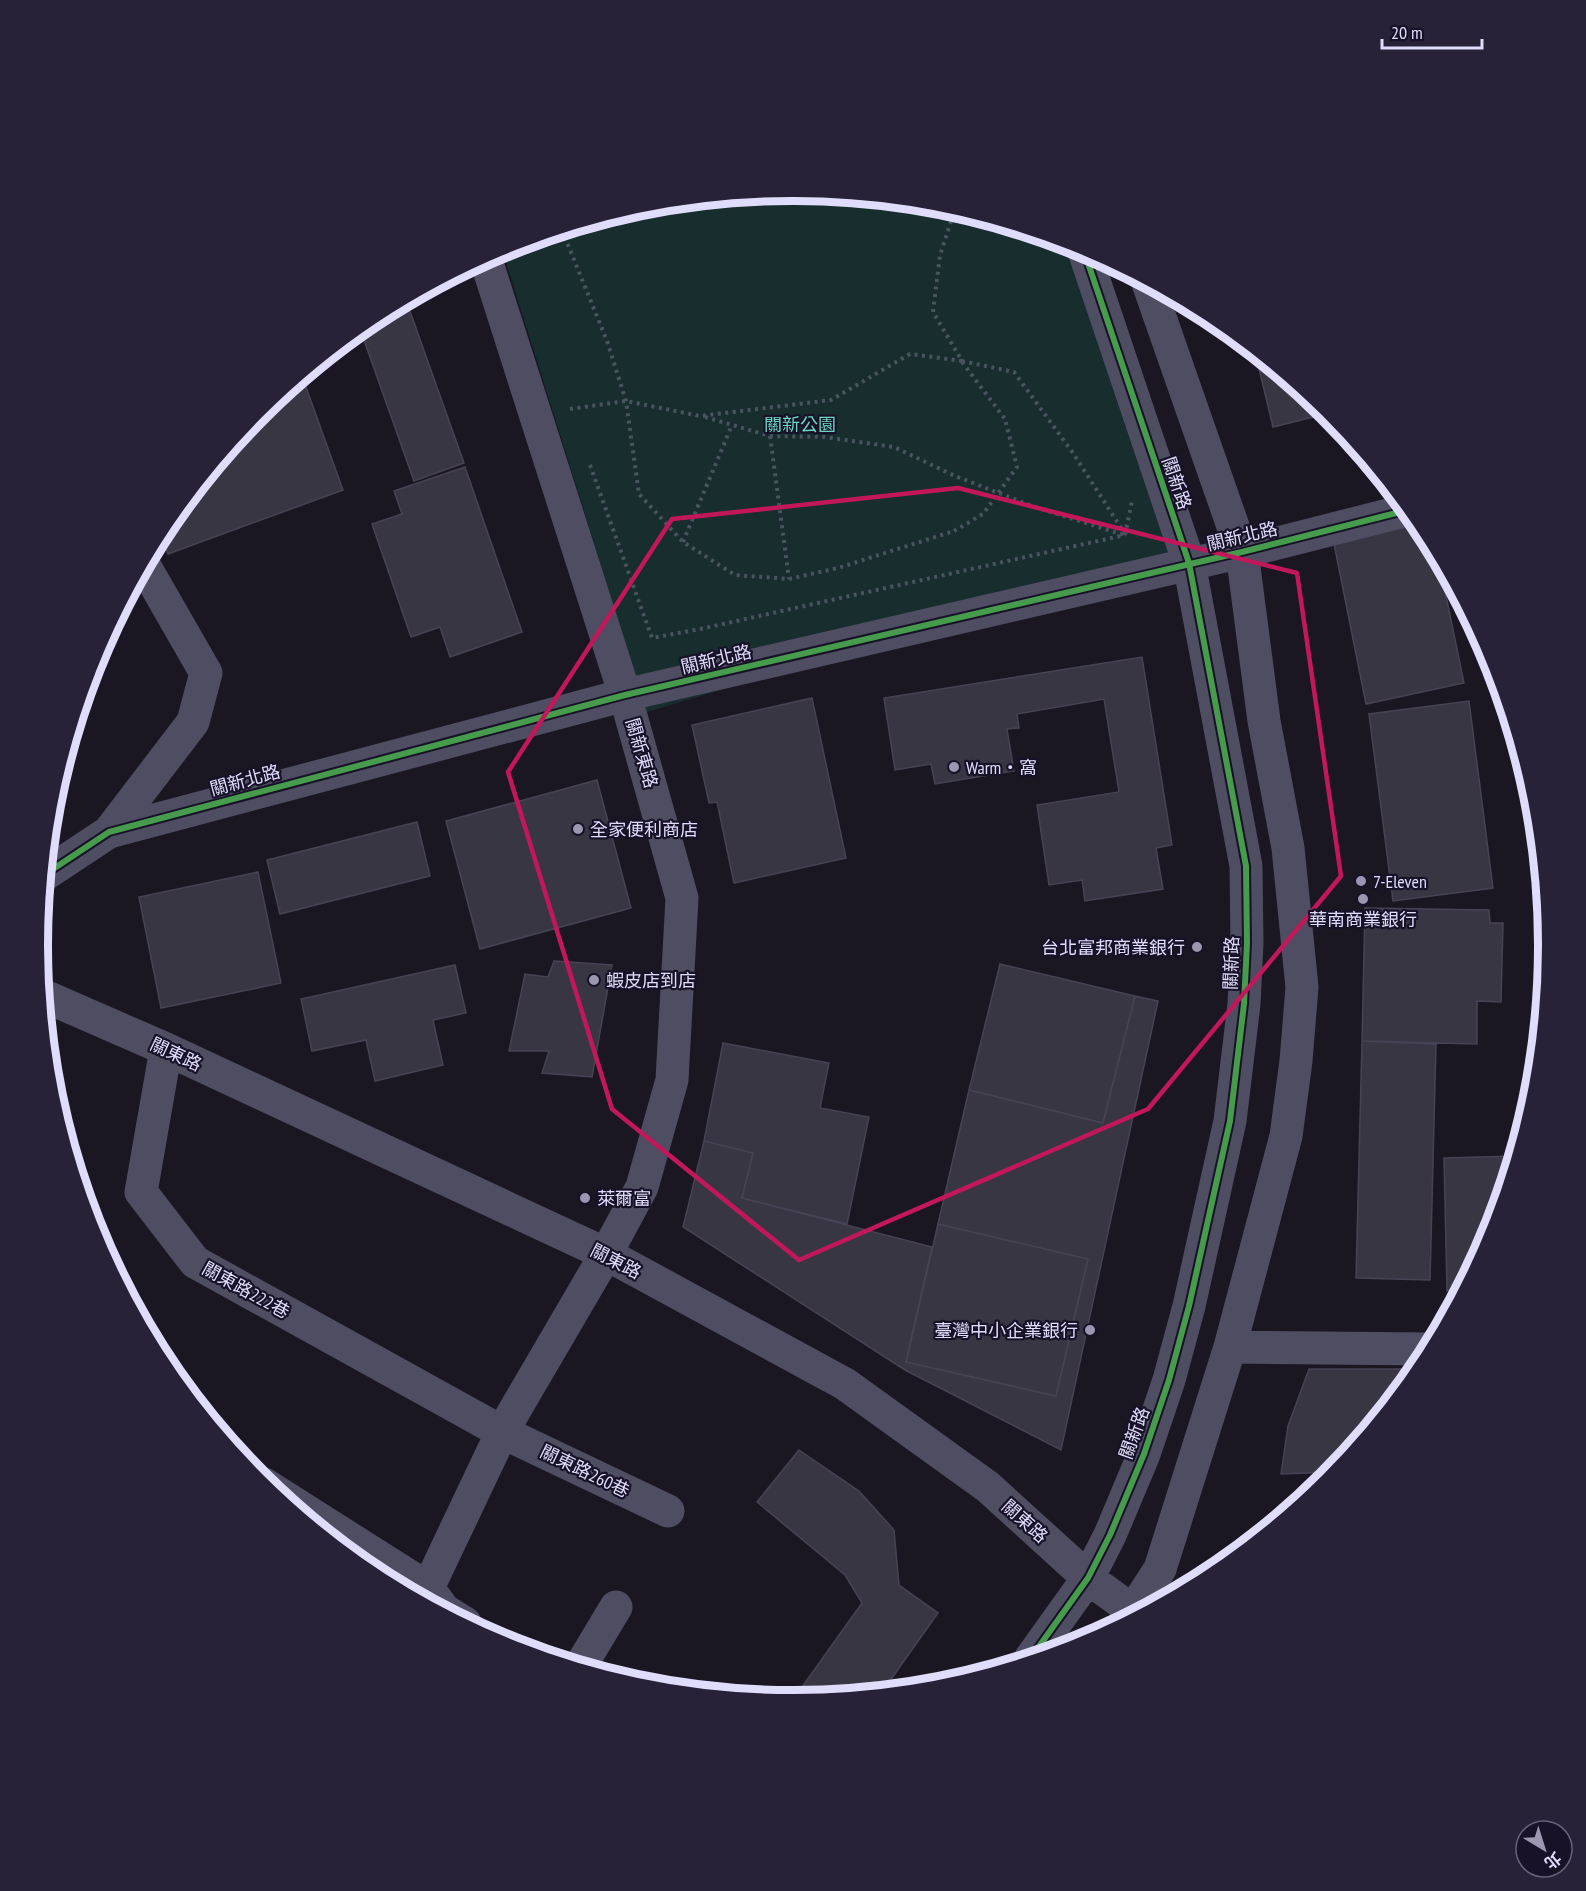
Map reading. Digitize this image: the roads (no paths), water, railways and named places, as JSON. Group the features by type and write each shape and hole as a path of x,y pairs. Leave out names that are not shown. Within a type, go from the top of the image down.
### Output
{"street":[{"name":"關新路","path":"1036,1650 1088,1578 1110,1535 1144,1454 1168,1380 1189,1306 1230,1121 1244,1004 1247,943 1246,866 1189,563 1087,261"},
{"name":"關新東路","path":"446,1605 502,1432 606,1254 642,1187 672,1080 682,898 626,695 488,266"},
{"path":"1137,1606 1160,1569 1230,1347 1286,1136 1296,1062 1302,987 1288,848 1264,721 1242,552 1151,292"},
{"name":"關新北路","path":"52,870 109,832 626,695 1242,552 1398,512"},
{"path":"109,832 193,722 206,673 148,573"},
{"name":"關東路","path":"50,999 166,1049 606,1254 845,1384 988,1486 1128,1611"},
{"name":"關東路222巷","path":"166,1049 141,1192 195,1262 502,1432"},
{"path":"1230,1347 1419,1348"},
{"name":"關東路260巷","path":"502,1432 668,1511"},
{"path":"328,1528 421,1591"},
{"path":"584,1660 616,1607"}],"place":[{"name":"Warm・窩","path":"954,767"},
{"name":"全家便利商店","path":"578,829"},
{"name":"7-Eleven","path":"1361,881"},
{"name":"華南商業銀行","path":"1363,899"},
{"name":"台北富邦商業銀行","path":"1197,947"},
{"name":"蝦皮店到店","path":"594,980"},
{"name":"萊爾富","path":"585,1198"},
{"name":"臺灣中小企業銀行","path":"1090,1330"}],"park label":[{"name":"關新公園","path":"800,424"}]}
